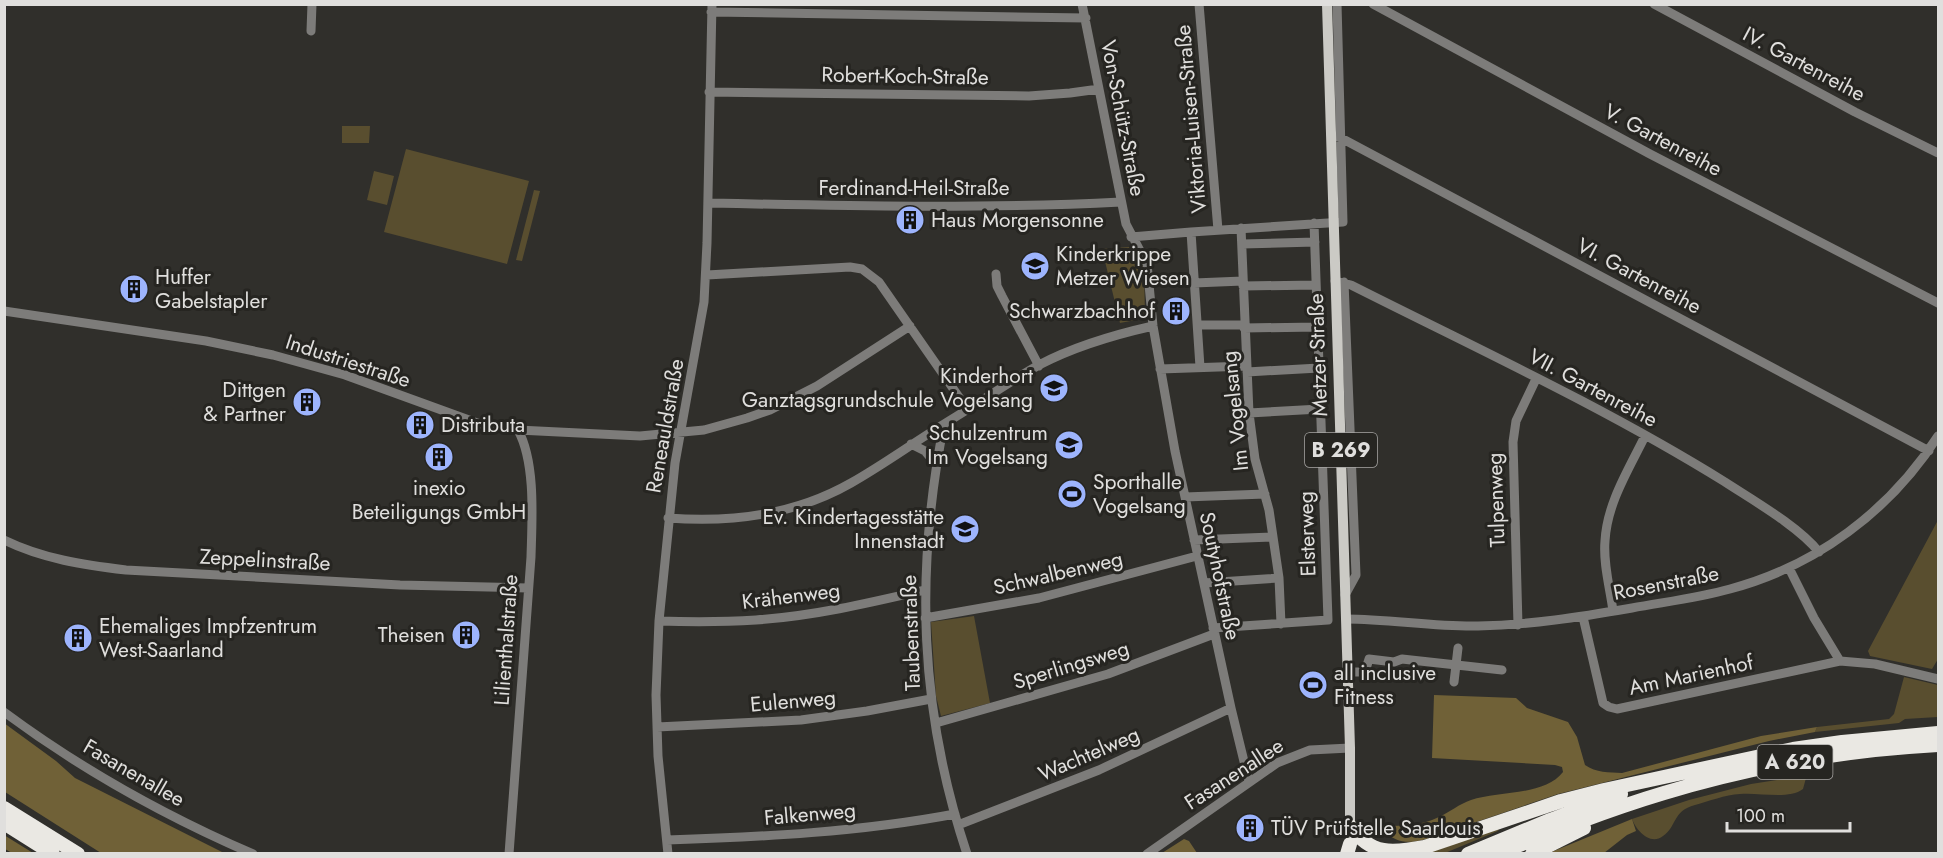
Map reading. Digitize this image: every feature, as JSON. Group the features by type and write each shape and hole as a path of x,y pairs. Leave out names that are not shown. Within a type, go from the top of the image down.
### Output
{"highway":[{"name":"A 620","path":"1468,854 1550,820 1624,793 1709,768 1784,751 1842,742 1938,733"},
{"name":"A 620","path":"1497,854 1593,817 1665,793 1720,778 1796,761 1938,745"},
{"path":"1350,826 1364,843 1378,852 1407,850 1425,847 1561,801 1709,768"},
{"path":"1532,854 1665,793"},
{"path":"4,808 78,854"},
{"path":"4,823 52,854"}],"main road":[{"name":"Metzer Straße","path":"1327,4 1336,137 1332,223 1340,282 1350,850"}],"street":[{"path":"311,31 312,4"},
{"name":"Von-Schütz-Straße","path":"1082,4 1121,202 1131,237"},
{"name":"Viktoria-Luisen-Straße","path":"1199,4 1218,230"},
{"name":"Metzer Straße","path":"1336,137 1337,4"},
{"name":"V. Gartenreihe","path":"1372,4 1650,154 1938,303"},
{"name":"IV. Gartenreihe","path":"1654,4 1855,112 1938,153"},
{"path":"712,8 1086,18"},
{"name":"Reneauldstraße","path":"668,854 657,756 659,621 668,518 680,433 701,328 706,275 712,8"},
{"name":"Robert-Koch-Straße","path":"709,92 1029,96 1099,89"},
{"name":"VI. Gartenreihe","path":"1336,137 1929,452"},
{"name":"Ferdinand-Heil-Straße","path":"708,203 924,207 1035,206 1121,202"},
{"name":"Elsterweg","path":"1214,631 1328,620 1314,223"},
{"path":"1131,237 1332,223"},
{"name":"Im Vogelsang","path":"1241,228 1249,413 1254,459 1265,494 1273,537 1279,578 1281,624"},
{"path":"1191,232 1200,367"},
{"name":"Soutyhofstraße","path":"1131,237 1147,264 1160,369 1185,497 1249,782"},
{"path":"1242,244 1315,242"},
{"path":"706,275 850,267 862,269 879,282 968,410"},
{"path":"996,274 997,286 1039,366"},
{"name":"VII. Gartenreihe","path":"1340,282 1645,436 1737,490 1803,536 1819,552"},
{"path":"1194,283 1316,285"},
{"name":"Industriestraße","path":"4,311 206,341 273,355 345,375 464,419 518,430 640,436 680,433 731,423 786,402 841,371 910,326"},
{"path":"1198,325 1318,327"},
{"path":"668,518 708,521 792,508 849,484 1039,366 1098,340 1153,326"},
{"path":"1160,369 1319,368"},
{"name":"Tulpenweg","path":"1518,625 1513,442 1519,412 1536,379"},
{"path":"1249,413 1320,409"},
{"name":"Taubenstraße","path":"945,424 936,464 929,524 925,618 931,699 955,814 967,854"},
{"name":"Lilienthalstraße","path":"509,854 528,588 535,557 530,482 522,439 518,430"},
{"path":"1613,611 1605,557 1607,526 1618,491 1645,436"},
{"name":"Rosenstraße","path":"1346,619 1399,620 1454,626 1518,625 1583,617 1730,589 1789,568 1819,552 1870,516 1897,490 1929,452 1938,436"},
{"path":"911,444 925,451 936,464"},
{"path":"1185,497 1265,494"},
{"path":"1194,540 1273,537"},
{"name":"Zeppelinstraße","path":"4,540 33,552 62,560 126,570 400,585 528,588"},
{"name":"Schwalbenweg","path":"925,618 1039,598 1197,556"},
{"path":"1789,568 1817,624 1840,661 1875,664 1938,679"},
{"path":"1204,583 1279,578"},
{"name":"Krähenweg","path":"659,621 714,622 792,616 845,608 925,590"},
{"name":"Am Marienhof","path":"1583,617 1603,703 1617,709 1840,661"},
{"name":"Sperlingsweg","path":"936,723 1108,674 1214,631"},
{"path":"1454,682 1458,648"},
{"path":"1347,672 1365,672 1369,659 1394,662 1402,659 1502,670"},
{"name":"Eulenweg","path":"657,727 801,720 931,699"},
{"name":"Wachtelweg","path":"958,825 1099,770 1231,708"},
{"name":"Fasanenallee","path":"4,712 127,792 253,854"},
{"name":"Fasanenallee","path":"1147,854 1277,763 1310,750 1350,748"},
{"name":"Falkenweg","path":"667,840 790,836 896,824 955,814"}],"shaded area":[{"path":"342,126 370,126 369,143 342,143"},
{"path":"406,149 529,181 507,264 384,232"},
{"path":"374,171 394,176 387,205 367,200"},
{"path":"534,190 540,191 522,261 516,260"},
{"path":"1129,247 1141,260 1144,272 1145,315 1141,319 1120,323 1102,249"},
{"path":"1938,520 1938,659 1932,669 1870,656 1868,651"},
{"path":"974,616 990,703 941,716 936,696 931,622"},
{"path":"1904,677 1938,685 1938,717 1905,719 1899,723 1815,732 1817,727 1889,719 1894,714"},
{"path":"1434,695 1516,698 1527,708 1568,722 1577,737 1585,765 1607,772 1622,773 1761,736 1817,727 1815,732 1769,741 1558,794 1426,839 1414,842 1403,841 1389,835 1384,831 1384,826 1419,824 1439,817 1471,800 1520,792 1545,785 1555,780 1563,772 1562,767 1555,765 1432,758"},
{"path":"4,723 56,761 75,778 224,853 101,853 5,792"},
{"path":"1802,776 1806,778 1803,789 1790,794 1734,795 1688,808 1678,815 1671,828 1658,839 1644,835 1632,819 1689,800 1751,784"},
{"path":"1632,819 1636,831 1627,835 1604,853 1549,853"},
{"path":"1499,829 1445,853 1420,854"},
{"path":"4,835 33,853 12,853 5,849"},
{"path":"1184,839 1189,841 1197,853 1162,853"}],"place":[{"name":"Haus Morgensonne","path":"910,220"},
{"name":"Kinderkrippe Metzer Wiesen","path":"1035,266"},
{"name":"Huffer Gabelstapler","path":"134,289"},
{"name":"Schwarzbachhof","path":"1176,311"},
{"name":"Kinderhort Ganztagsgrundschule Vogelsang","path":"1054,388"},
{"name":"Dittgen & Partner","path":"307,402"},
{"name":"Distributa","path":"420,425"},
{"name":"Schulzentrum Im Vogelsang","path":"1069,445"},
{"name":"inexio Beteiligungs GmbH","path":"439,457"},
{"name":"Sporthalle Vogelsang","path":"1072,494"},
{"name":"Ev. Kindertagesstätte Innenstadt","path":"965,529"},
{"name":"Theisen","path":"466,635"},
{"name":"Ehemaliges Impfzentrum West-Saarland","path":"78,638"},
{"name":"all inclusive Fitness","path":"1313,685"},
{"name":"TÜV Prüfstelle Saarlouis","path":"1250,828"}]}
